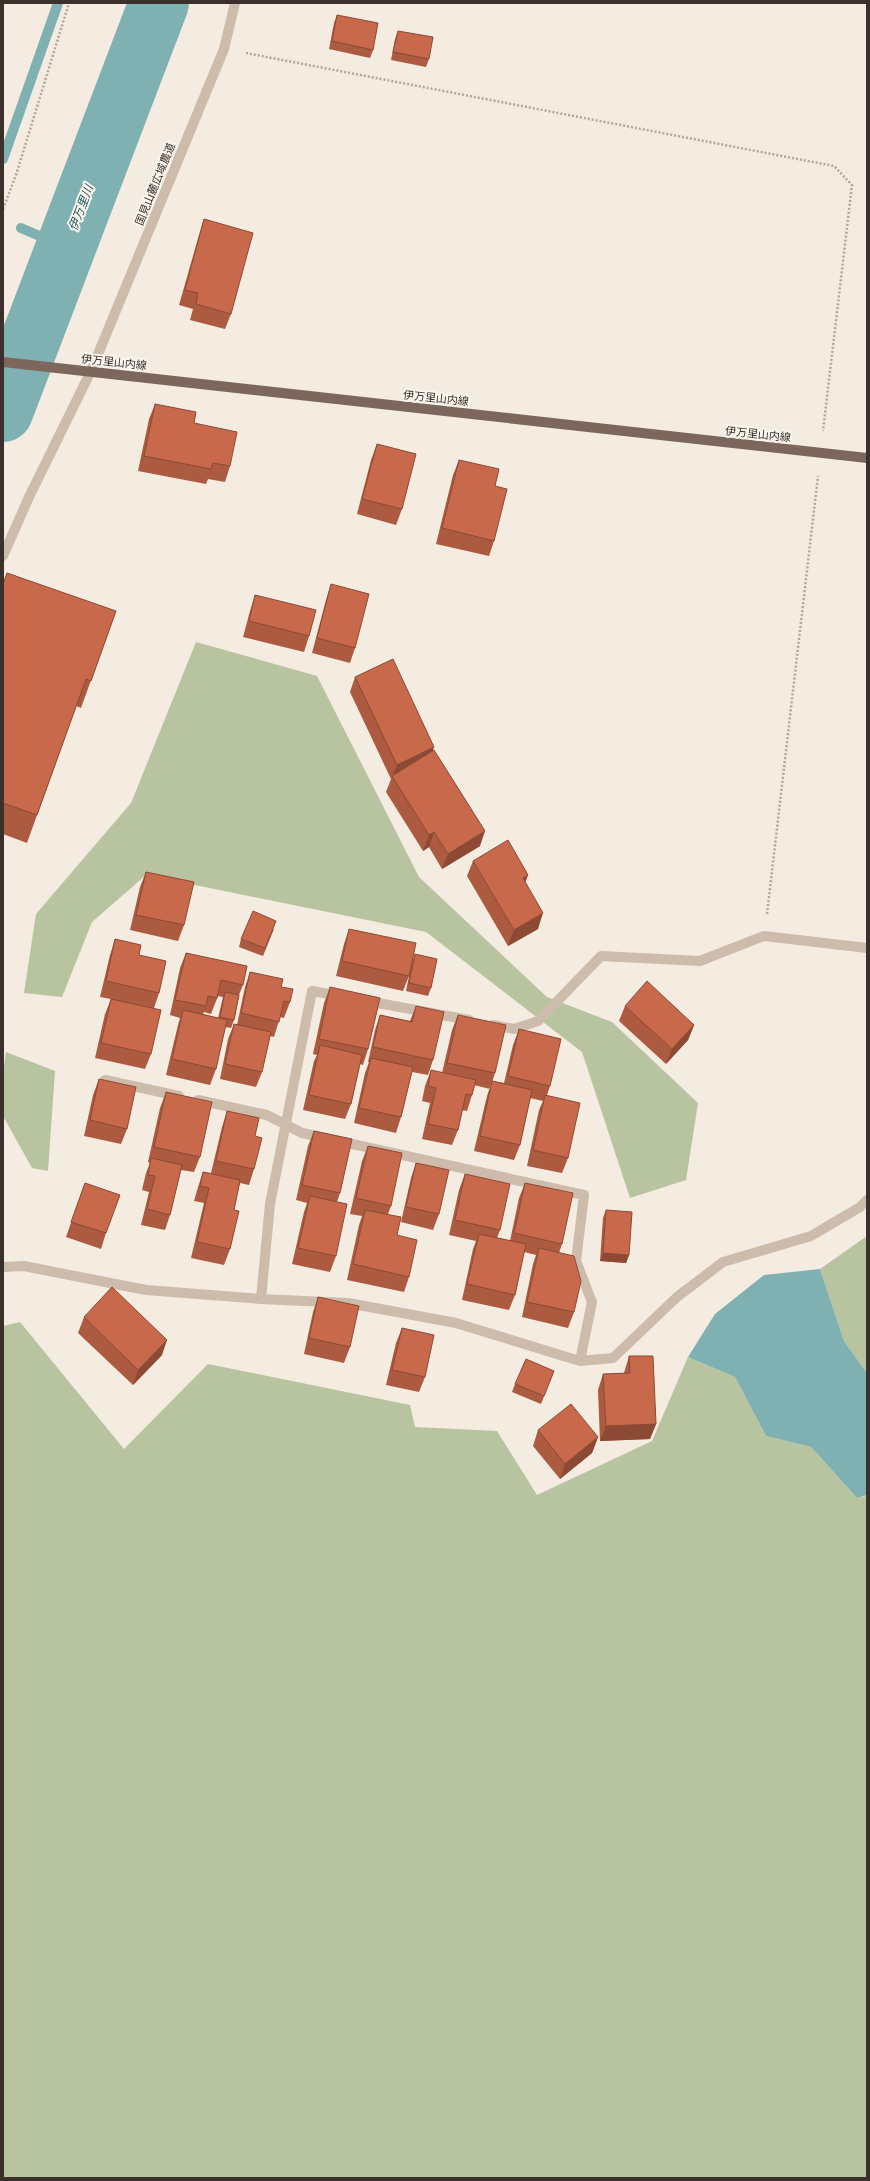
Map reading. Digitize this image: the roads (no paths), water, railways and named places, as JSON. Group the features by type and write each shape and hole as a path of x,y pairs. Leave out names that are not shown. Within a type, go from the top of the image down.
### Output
{"main road":[{"name":"伊万里山内線","path":"3,362 867,458"}],"street":[{"name":"国見山麓広域農道","path":"3,556 28,497 91,371 224,49 235,3"},
{"path":"261,1299 270,1204 312,991 514,1029 538,1021 601,956 700,961 764,936 867,948"},
{"path":"105,1080 267,1115 302,1133 584,1195 576,1261 592,1302 580,1361"},
{"path":"3,1267 24,1266 146,1290 261,1299 348,1302 448,1321 580,1361 613,1358 676,1297 723,1262 811,1236 860,1207 867,1200"}],"water":[{"path":"820,1269 844,1341 867,1373 867,1495 857,1498 811,1447 766,1436 735,1377 688,1357 715,1314 764,1275"}],"waterway":[{"path":"3,159 58,3"},
{"name":"伊万里川","path":"3,412 159,3"},
{"path":"21,228 65,247"}]}
